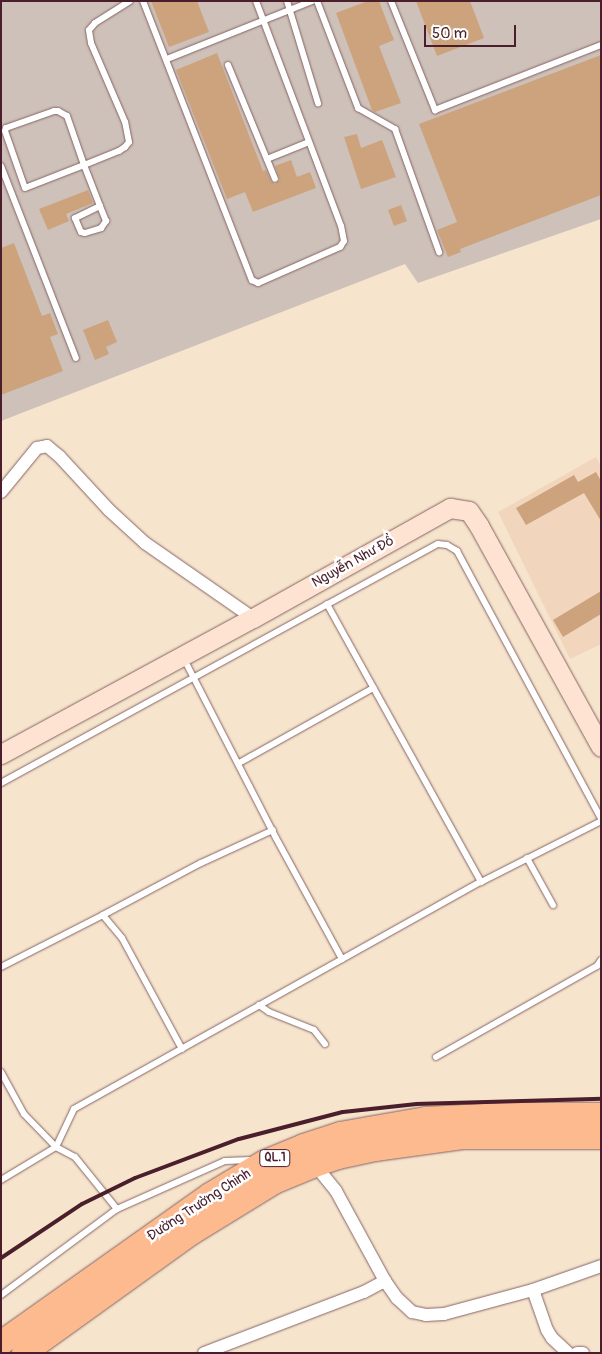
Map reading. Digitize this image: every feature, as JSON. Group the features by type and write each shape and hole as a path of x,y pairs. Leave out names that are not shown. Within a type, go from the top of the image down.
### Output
{"highway":[{"name":"Đường Trường Chinh","path":"1,1343 174,1218 270,1172 340,1134 408,1121 502,1115 601,1115"},
{"name":"Đường Trường Chinh","path":"24,1353 191,1233 270,1172 315,1166 338,1157 375,1148 464,1137 601,1137"}],"street":[{"path":"1,492 37,448 47,446 60,457 109,510 145,543 253,618"},
{"name":"Nguyễn Như Đổ","path":"1,754 253,618 450,508 469,511 599,742"},
{"path":"315,1166 336,1191 385,1281 397,1298 412,1312 426,1315 444,1314 533,1290 601,1266"},
{"path":"204,1353 355,1295 385,1281"},
{"path":"533,1290 547,1330 552,1338 568,1353"},
{"path":"577,1353 583,1353"}],"lane":[{"path":"100,206 75,218 81,232 85,233 103,225 106,221 84,165 67,116 62,112 54,111 6,128 6,136 25,188 84,165 119,151 129,142 125,122 91,42 89,30 94,23 130,1"},
{"path":"143,1 252,280 258,283 340,247 344,242 341,226 256,1"},
{"path":"288,1 318,103"},
{"path":"167,59 312,1"},
{"path":"317,1 358,108 395,129 439,252"},
{"path":"391,1 435,110 601,45"},
{"path":"228,65 275,179"},
{"path":"267,159 310,142"},
{"path":"1,166 76,358"},
{"path":"1,783 438,544 447,545 457,551 601,820 481,882 74,1109 56,1147 1,1180"},
{"path":"327,604 481,882"},
{"path":"182,656 342,959"},
{"path":"239,764 373,688"},
{"path":"1,967 201,864 273,830"},
{"path":"527,858 553,905"},
{"path":"103,915 122,938 182,1049"},
{"path":"436,1057 597,966 601,960"},
{"path":"259,1005 269,1012 314,1030 325,1044"},
{"path":"1,1072 24,1114 56,1147 75,1157 117,1209"},
{"path":"1,1296 117,1209 224,1161 270,1172"}],"shaded area":[{"path":"1,1 601,1 601,219 418,283 405,264 1,421"},
{"path":"596,457 601,466 601,644 570,659 498,512"}],"building":[{"path":"151,1 197,1 209,32 169,47"},
{"path":"368,1 379,1 394,40 379,46 401,103 375,112 372,110 336,13"},
{"path":"416,1 470,1 484,38 437,56"},
{"path":"217,53 263,171 266,170 271,181 275,184 280,180 275,166 291,160 297,177 310,172 316,188 253,212 245,192 227,199 176,70"},
{"path":"601,55 601,195 460,249 461,252 448,257 437,230 457,222 419,124"},
{"path":"357,134 361,148 382,140 396,177 361,189 344,137"},
{"path":"88,190 93,203 66,214 69,221 48,230 39,209"},
{"path":"401,205 407,221 394,226 388,210"},
{"path":"14,243 42,316 50,313 58,334 50,337 63,371 1,395 1,248"},
{"path":"108,320 117,342 106,347 109,354 95,360 83,330"},
{"path":"596,472 601,481 601,521 584,493 526,525 516,508 574,475 578,482"},
{"path":"601,591 601,614 563,637 553,620"}],"railway":[{"path":"1,1258 82,1204 135,1178 239,1139 343,1112 417,1104 601,1099"}]}
